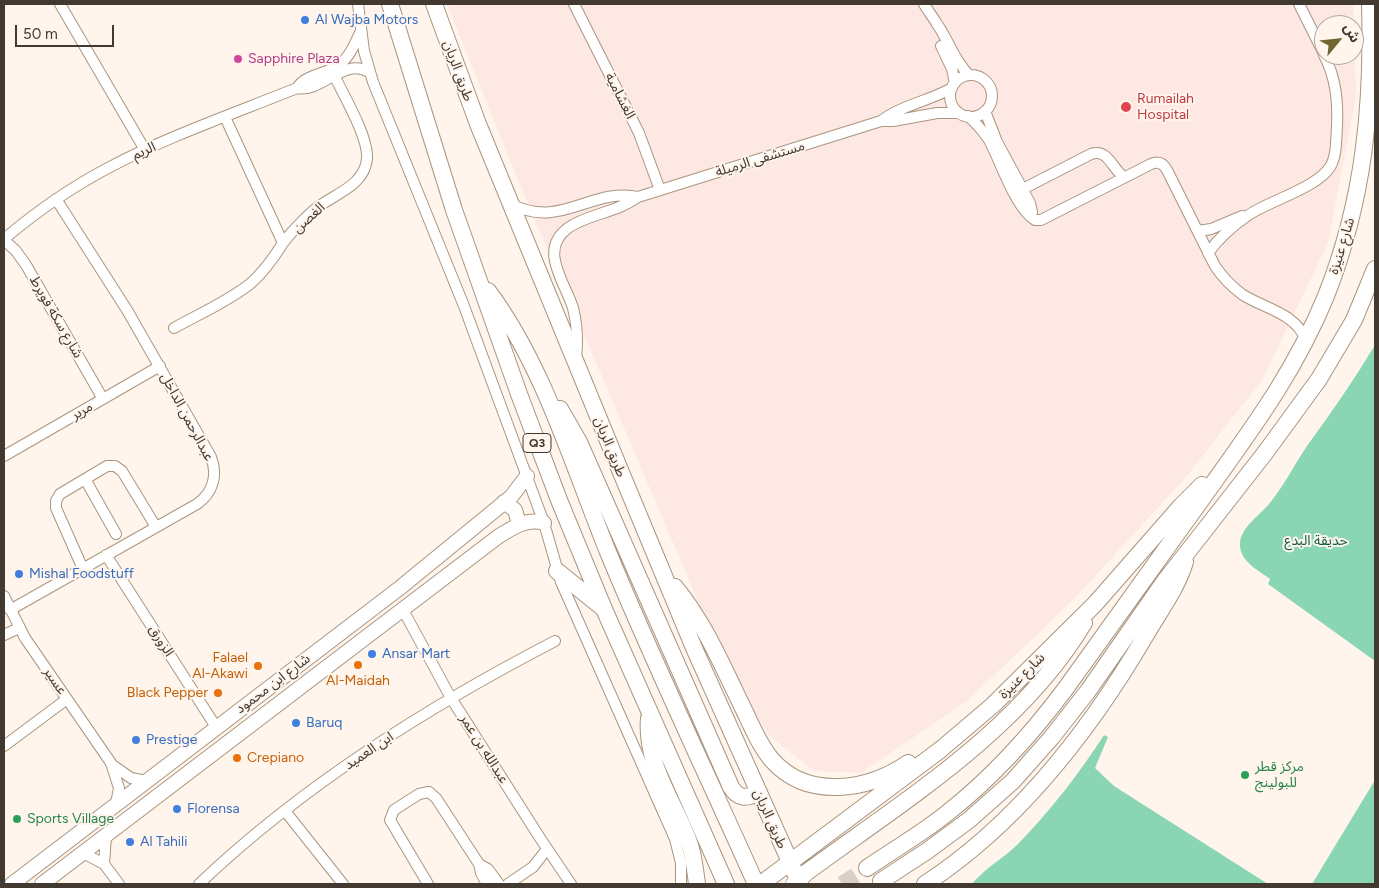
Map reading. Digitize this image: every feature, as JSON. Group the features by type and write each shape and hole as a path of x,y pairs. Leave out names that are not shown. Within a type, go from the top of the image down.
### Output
{"main road":[{"name":"Q3","path":"390,4 439,163 519,394 555,491 604,610 726,884"},
{"name":"طريق الريان","path":"434,4 471,106 663,574 790,863 797,883"},
{"name":"شارع عنيزة","path":"867,868 945,815 978,788 1016,751 1056,702 1274,398 1306,340 1326,295 1345,238 1370,151 1370,4"},
{"path":"881,881 927,851 969,820 1013,780 1052,737 1088,691 1164,582 1265,453 1332,360 1354,320 1375,269"},
{"path":"477,275 507,318 543,387 616,570 756,884"},
{"path":"543,387 563,413 579,442 731,787 736,794 744,797 752,796 758,792"},
{"name":"شارع عنيزة","path":"761,884 968,728 1095,604 1180,506 1228,462"},
{"path":"925,884 982,841 1032,792 1056,765 1100,706 1171,594 1182,571 1188,550"},
{"path":"557,571 604,610"},
{"path":"663,574 699,620 765,752 781,769 792,776 810,783 835,787 866,784 890,774 938,741 968,728"},
{"path":"797,883 945,771 992,731 1017,707 1059,660 1076,637 1095,604"},
{"path":"649,711 652,758 688,840 697,884"},
{"path":"944,884 961,868 982,841"}],"street":[{"path":"60,4 146,150"},
{"path":"358,4 364,51 369,72 464,306 544,523 557,571 675,839 681,863 681,884"},
{"name":"الغشامية","path":"574,4 639,133 660,190"},
{"path":"924,4 956,59 969,75"},
{"path":"1299,4 1314,35"},
{"path":"932,18 932,28 949,62 953,86"},
{"name":"الريم","path":"297,88 303,81 340,64 353,49 361,30"},
{"path":"1198,231 1211,229 1248,215 1311,183 1322,176 1330,167 1335,156 1338,102 1335,82 1328,65"},
{"name":"الريم","path":"4,240 56,199 109,168 146,150 297,88 306,88 334,75 355,68 369,72"},
{"name":"الغصن","path":"174,328 249,285 268,266 294,230 317,208 360,178 366,165 366,143 334,75"},
{"path":"964,115 980,115 986,111 992,101 990,85 982,78 969,75 963,76 953,86 950,94 952,104 964,115 980,128 989,140 1018,191"},
{"name":"مستشفى الرميلة","path":"510,203 534,212 552,213 615,196 638,196 881,121 897,111 930,99 953,86"},
{"path":"986,111 1018,191 1021,207 1035,220 1041,220 1154,162 1162,164 1165,166 1208,253 1220,273 1230,285 1248,298 1290,318 1300,327 1306,340"},
{"name":"مستشفى الرميلة","path":"881,121 893,121 937,113 964,115"},
{"path":"225,117 283,243"},
{"path":"1018,191 1098,152 1105,155 1117,172 1124,177"},
{"name":"مستشفى الرميلة","path":"576,363 578,335 576,321 568,294 556,266 554,255 556,244 562,234 572,226 616,209 638,196"},
{"name":"عبدالرحمن الداخل","path":"10,610 203,500 209,493 214,481 211,457 117,294 56,199"},
{"path":"1208,253 1221,238 1248,215"},
{"name":"شارع سكة فويرط","path":"4,240 16,251 26,265 104,399"},
{"name":"مرير","path":"4,456 160,366"},
{"path":"83,568 55,504 60,494 107,466 119,468 156,527"},
{"name":"شارع ابن محمود","path":"12,884 401,587 504,502 517,490 527,476"},
{"path":"86,479 116,534"},
{"path":"504,502 515,510 519,524"},
{"name":"شارع ابن محمود","path":"42,884 499,536 519,524 534,521 544,523"},
{"name":"الزورق","path":"106,555 216,727"},
{"name":"عسير","path":"4,596 19,628 110,763 119,788 116,804"},
{"name":"عبدالله بن عمر","path":"402,610 451,698 571,884"},
{"path":"4,635 19,628"},
{"name":"ابن العميد","path":"199,884 285,810 366,752 451,698 555,641"},
{"path":"4,746 67,699"},
{"name":"عسير","path":"110,763 131,778 146,781"},
{"path":"428,884 390,820 394,810 422,792 428,792 434,796 479,864 487,884"},
{"path":"285,810 343,884"},
{"path":"104,864 106,836"},
{"path":"508,884 533,867 547,849"},
{"path":"83,853 104,864 119,884"},
{"path":"479,864 488,869 500,884"}],"shaded area":[{"path":"447,4 1353,4 1354,15 1314,15 1314,65 1355,65 1356,96 1328,243 1262,380 1186,477 1072,601 967,701 861,773 814,771 770,736 731,678 523,192"}],"green space":[{"name":"حديقة البدع","path":"1375,345 1375,661 1268,584 1270,579 1246,560 1240,543 1244,532 1279,490"},
{"path":"1104,735 1108,737 1095,768 1114,786 1268,884 972,884 1018,844 1041,819 1085,764"},
{"path":"1375,780 1375,884 1312,884"}],"tunnel":[{"path":"842,884 867,868"}],"place":[{"name":"Al Wajba Motors","path":"305,20"},
{"name":"Sapphire Plaza","path":"238,59"},
{"name":"Rumailah Hospital","path":"1126,107"},
{"name":"Mishal Foodstuff","path":"19,574"},
{"name":"Ansar Mart","path":"372,654"},
{"name":"Al-Maidah","path":"358,665"},
{"name":"Falael Al-Akawi","path":"258,666"},
{"name":"Black Pepper","path":"218,693"},
{"name":"Baruq","path":"296,723"},
{"name":"Prestige","path":"136,740"},
{"name":"Crepiano","path":"237,758"},
{"name":"مركز قطر للبولينج","path":"1245,775"},
{"name":"Florensa","path":"177,809"},
{"name":"Sports Village","path":"17,819"},
{"name":"Al Tahili","path":"130,842"}]}
